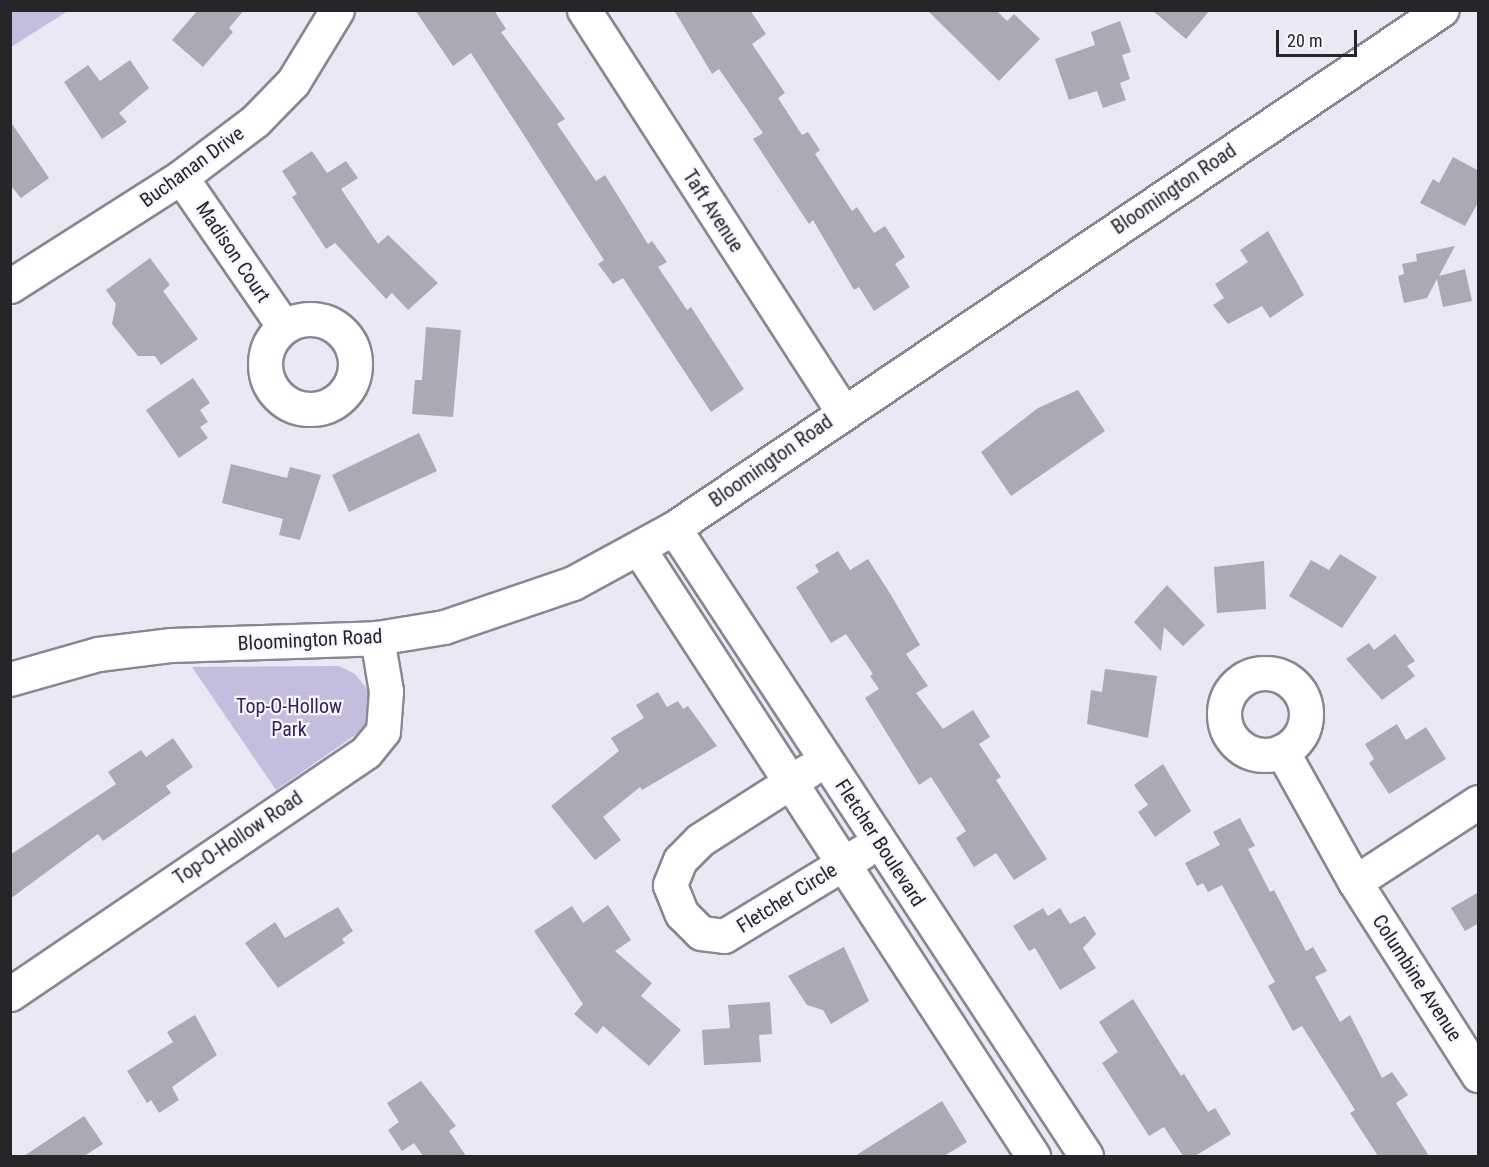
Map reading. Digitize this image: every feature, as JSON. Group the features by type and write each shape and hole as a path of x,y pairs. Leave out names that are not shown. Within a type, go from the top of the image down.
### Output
{"street":[{"name":"Buchanan Drive","path":"10,286 181,177 255,121 293,82 338,10"},
{"name":"Taft Avenue","path":"584,10 842,411"},
{"name":"Bloomington Road","path":"10,679 98,654 171,645 377,638 506,610 573,583 674,528 842,411 1441,10"},
{"name":"Madison Court","path":"181,177 284,327"},
{"name":"Fletcher Boulevard","path":"674,528 1082,1155"},
{"path":"639,549 1033,1156"},
{"name":"Top-O-Hollow Road","path":"10,994 366,752 383,731 386,691 377,638"},
{"name":"Columbine Avenue","path":"1282,752 1355,882 1479,1075"},
{"name":"Fletcher Circle","path":"825,759 700,840 680,861 670,885 682,914 701,933 724,936 879,841"},
{"path":"1355,882 1479,802"}],"green space":[{"path":"11,10 68,10 68,11 11,47"},
{"name":"Top-O-Hollow Park","path":"339,666 355,674 368,690 369,718 358,733 276,790 192,667"}],"building":[{"path":"198,10 244,10 229,28 233,32 203,67 172,40"},
{"path":"415,10 494,10 506,29 501,32 565,119 557,124 596,181 605,175 648,244 652,241 667,262 658,267 687,310 691,307 744,389 711,412 623,278 613,284 598,264 604,260 471,53 453,66"},
{"path":"674,10 750,10 766,34 752,44 785,93 778,98 802,135 808,132 820,150 815,154 852,211 857,207 874,233 885,226 905,257 895,264 910,287 874,311 859,287 854,290 813,220 809,224 753,139 763,133 719,69 712,74"},
{"path":"927,10 996,10 1007,21 1014,14 1040,39 999,81"},
{"path":"1152,10 1210,10 1186,39"},
{"path":"1120,21 1131,52 1122,55 1130,79 1120,83 1126,100 1103,108 1097,91 1069,100 1055,59 1095,45 1091,32"},
{"path":"130,60 149,88 119,113 127,122 102,139 64,82 88,65 100,81"},
{"path":"10,121 49,178 21,198 10,185"},
{"path":"312,151 327,173 346,161 358,178 341,189 378,244 388,235 438,283 408,310 392,293 386,299 335,243 326,249 292,197 297,194 282,171"},
{"path":"1453,157 1479,171 1479,201 1465,226 1420,203 1433,179 1439,183"},
{"path":"1268,231 1304,295 1270,318 1262,306 1228,324 1213,305 1224,298 1215,284 1248,262 1240,250"},
{"path":"1455,246 1439,276 1465,269 1472,301 1443,307 1437,279 1427,298 1404,303 1398,276 1404,274 1402,264 1417,261 1416,254"},
{"path":"150,258 170,285 163,291 198,339 161,365 155,356 138,356 112,324 116,304 106,290"},
{"path":"426,327 461,330 453,417 412,414 415,380 422,380"},
{"path":"193,378 210,403 200,410 208,422 200,427 208,438 179,458 146,410"},
{"path":"1078,390 1105,431 1011,496 981,452 1038,408"},
{"path":"419,433 437,471 349,512 332,475"},
{"path":"231,464 287,478 290,467 321,475 300,540 279,535 283,519 222,503"},
{"path":"838,551 850,570 868,559 891,595 920,645 906,654 928,686 916,693 943,729 973,710 990,737 979,744 1001,777 996,780 1047,859 1014,880 996,853 974,867 956,838 966,831 931,777 919,785 865,698 879,689 870,676 873,674 846,634 831,643 796,587 819,572 815,565"},
{"path":"1340,554 1377,577 1342,628 1289,596 1311,560 1329,570"},
{"path":"1264,561 1266,609 1217,613 1214,567"},
{"path":"1167,585 1205,625 1183,646 1164,627 1161,651 1134,622"},
{"path":"1395,634 1415,661 1407,666 1415,676 1382,700 1346,659 1369,643 1374,650"},
{"path":"1105,669 1157,676 1148,738 1087,724 1091,690 1102,692"},
{"path":"658,692 667,707 678,701 683,709 688,706 717,746 642,790 640,787 603,817 621,840 595,860 551,806 619,751 611,738 644,718 636,705"},
{"path":"1397,724 1406,740 1426,727 1446,759 1389,794 1369,763 1374,759 1365,744"},
{"path":"173,738 193,767 166,786 171,793 103,841 98,834 10,899 10,855 116,784 108,772 141,750 146,757"},
{"path":"1163,764 1191,811 1155,837 1138,812 1148,805 1134,785"},
{"path":"1240,818 1255,846 1248,849 1270,892 1274,890 1306,951 1313,947 1327,971 1315,977 1340,1022 1350,1015 1382,1078 1392,1072 1408,1095 1396,1103 1429,1156 1378,1156 1350,1113 1355,1110 1302,1026 1293,1031 1268,986 1275,982 1222,885 1208,892 1203,883 1197,886 1185,863 1220,845 1213,832"},
{"path":"1479,892 1479,923 1465,931 1451,908"},
{"path":"608,905 631,940 615,951 652,983 641,996 681,1030 649,1066 603,1026 597,1034 574,1014 583,1004 534,931 572,906 583,923"},
{"path":"338,907 353,931 342,939 345,943 278,988 245,943 275,922 285,938"},
{"path":"1043,908 1048,916 1060,908 1070,924 1085,916 1096,934 1083,948 1096,968 1060,990 1035,948 1029,951 1013,926"},
{"path":"844,947 869,1001 831,1024 823,1010 807,1005 788,976"},
{"path":"1133,999 1181,1076 1184,1074 1208,1112 1215,1108 1231,1134 1195,1156 1183,1156 1164,1127 1149,1136 1102,1063 1118,1052 1099,1022"},
{"path":"770,1002 772,1034 759,1035 761,1062 704,1065 702,1030 730,1028 728,1005"},
{"path":"195,1015 217,1055 172,1087 179,1100 159,1113 151,1100 147,1103 127,1071 173,1042 167,1032"},
{"path":"421,1081 456,1126 449,1131 466,1156 423,1156 414,1143 402,1151 388,1130 399,1122 387,1103"},
{"path":"942,1101 967,1142 944,1156 855,1156"},
{"path":"84,1116 103,1144 84,1156 24,1156"}]}
